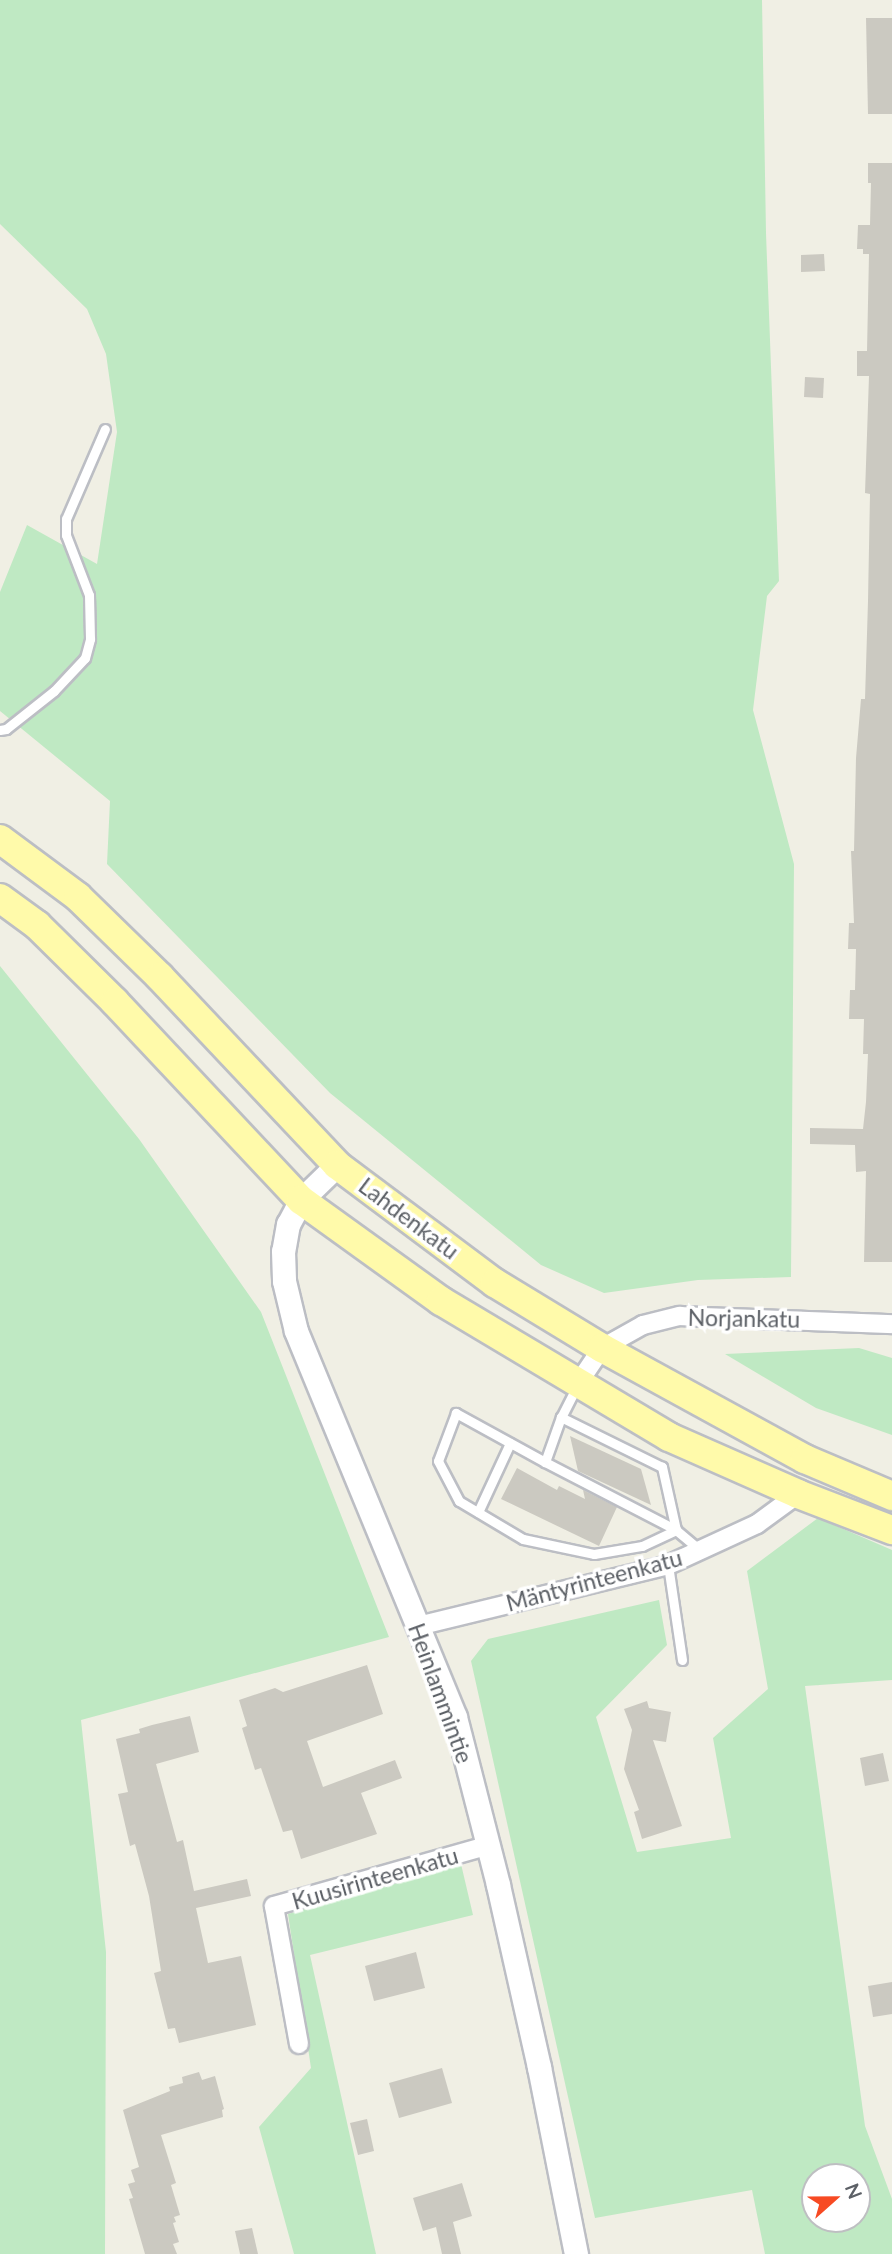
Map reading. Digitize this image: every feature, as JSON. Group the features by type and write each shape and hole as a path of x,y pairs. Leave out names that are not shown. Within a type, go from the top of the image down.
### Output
{"main road":[{"name":"Lahdenkatu","path":"0,839 78,897 160,977 337,1165 495,1283 602,1348 804,1459 892,1496"},
{"name":"Lahdenkatu","path":"0,898 37,925 115,1002 301,1200 441,1301 669,1437 798,1494 892,1530"}],"street":[{"name":"Heinlammintie","path":"337,1165 301,1200 288,1224 283,1251 284,1281 296,1331 455,1717 489,1845 539,2067 576,2254"},
{"name":"Norjankatu","path":"579,1382 602,1348 643,1325 680,1316 892,1324"},
{"name":"Mäntyrinteenkatu","path":"418,1626 668,1565 757,1524 798,1494"},
{"name":"Kuusirinteenkatu","path":"299,2044 274,1906 489,1845"}],"lane":[{"path":"0,730 6,729 54,691 85,658 90,639 89,595 66,536 66,519 105,429"},
{"path":"545,1462 561,1417 579,1382"},
{"path":"676,1530 642,1546 594,1553 523,1539 459,1501 438,1461 456,1413 676,1530 700,1550"},
{"path":"561,1417 662,1467 676,1530"},
{"path":"478,1512 510,1443"},
{"path":"668,1565 682,1660"}],"green space":[{"path":"0,0 762,0 766,233 779,581 767,596 753,710 794,864 791,1277 698,1280 604,1293 541,1265 330,1093 107,864 110,801 0,711 0,592 27,525 97,564 117,432 106,354 87,309 0,224"},
{"path":"0,966 139,1139 261,1312 389,1637 81,1720 106,1952 105,2254 0,2254"},
{"path":"859,1348 892,1358 892,1435 816,1408 725,1354"},
{"path":"818,1518 892,1550 892,1680 805,1686 865,2126 892,2199 892,2254 765,2254 752,2190 595,2218 471,1661 488,1639 659,1600 667,1645 596,1717 637,1852 731,1838 713,1738 768,1689 747,1571"},
{"path":"461,1864 473,1915 310,1955 376,2254 294,2254 259,2127 311,2068 288,1914"}],"building":[{"path":"866,18 892,18 892,114 868,114"},
{"path":"868,163 892,163 892,1262 864,1262 866,1171 856,1172 855,1145 810,1144 810,1128 863,1129 866,1102 868,1054 863,1054 864,1019 849,1019 850,990 855,990 856,949 848,949 849,923 854,923 851,851 854,851 856,758 861,699 865,699 868,601 870,494 865,493 869,376 857,376 857,351 867,351 869,254 863,254 863,249 857,249 858,225 870,225 871,183 868,183"},
{"path":"824,254 825,271 801,272 801,255"},
{"path":"805,377 824,378 823,398 804,397"},
{"path":"570,1436 641,1469 651,1505 578,1471"},
{"path":"517,1468 557,1490 559,1486 585,1499 583,1490 617,1507 599,1546 501,1499"},
{"path":"367,1665 383,1714 307,1741 323,1787 395,1760 402,1778 361,1793 377,1834 301,1859 292,1830 283,1832 261,1768 255,1770 242,1728 247,1726 239,1700 275,1688 283,1692"},
{"path":"647,1701 649,1708 671,1712 666,1742 653,1740 682,1826 642,1839 634,1812 639,1810 624,1769 632,1730 624,1709"},
{"path":"190,1716 199,1752 156,1764 177,1842 183,1840 194,1891 247,1879 251,1896 196,1908 208,1963 241,1956 256,2025 179,2043 175,2028 168,2029 154,1973 161,1971 149,1896 135,1844 130,1846 118,1794 128,1792 116,1739 140,1733 139,1729"},
{"path":"883,1753 889,1781 865,1786 860,1758"},
{"path":"416,1952 425,1988 374,2001 365,1966"},
{"path":"892,1982 892,2014 873,2017 868,1986"},
{"path":"442,2068 452,2103 399,2118 389,2083"},
{"path":"199,2072 202,2080 215,2076 224,2109 223,2117 161,2135 176,2183 171,2185 180,2215 174,2217 176,2222 173,2223 179,2242 173,2244 177,2254 145,2254 129,2199 133,2198 128,2184 135,2182 131,2170 139,2167 123,2110 170,2091 169,2087 183,2083 182,2077"},
{"path":"367,2119 374,2151 358,2155 350,2123"},
{"path":"462,2183 472,2216 453,2222 461,2254 442,2254 436,2227 423,2231 413,2198"},
{"path":"252,2228 258,2254 240,2254 235,2231"}]}
